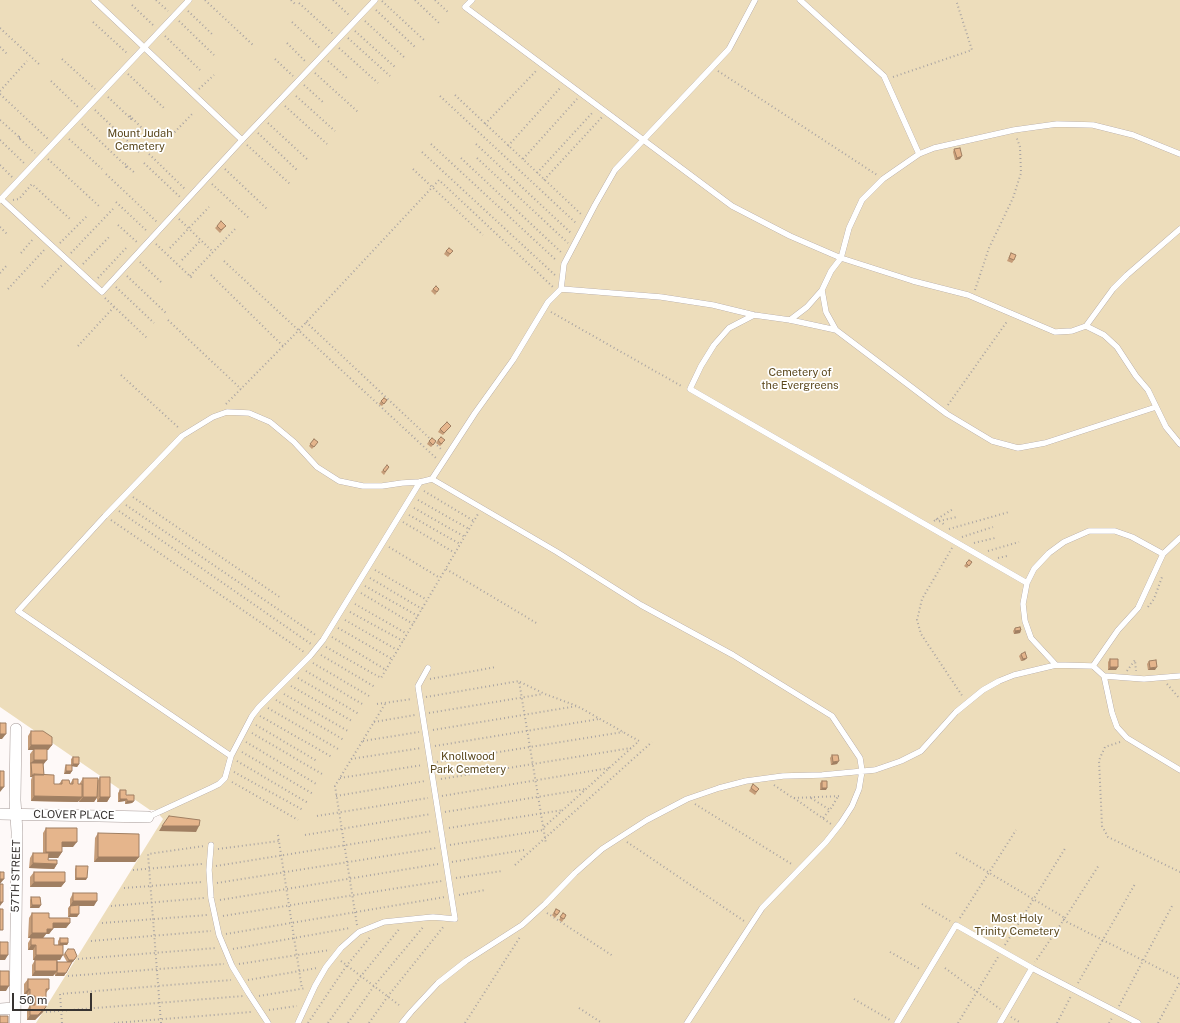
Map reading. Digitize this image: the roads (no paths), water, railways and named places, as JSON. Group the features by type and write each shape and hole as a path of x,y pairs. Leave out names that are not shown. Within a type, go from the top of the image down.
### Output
{"street":[{"name":"57TH STREET","path":"14,1023 17,832 14,800 16,729"},
{"name":"CLOVER PLACE","path":"0,814 16,813 148,817"},
{"path":"0,1009 14,1008"}],"lane":[{"path":"94,0 242,140"},
{"path":"189,0 30,168 2,200 102,292 242,140 375,0"},
{"path":"472,0 465,7 732,206 790,236 841,258 913,282 973,297 1055,332 1072,331 1086,326 1113,289 1180,229"},
{"path":"231,756 18,611 105,516 185,434 213,417 227,412 249,413 270,422 294,442 317,467 339,481 363,486 382,486 420,482 432,479 475,413 513,360 548,302 559,291 564,268 568,258 582,229 615,170 729,49 755,0"},
{"path":"800,0 884,76 919,154"},
{"path":"790,320 807,307 822,290 831,271 841,258 849,228 862,200 883,179 919,154 934,148 1014,130 1057,124 1093,125 1133,135 1180,154"},
{"path":"822,290 826,312 836,330 944,411 992,441 1018,448 1045,443 1156,407"},
{"path":"559,291 661,297 713,305 754,315 790,320 836,330"},
{"path":"754,315 730,328 714,345 700,366 690,389 1027,583"},
{"path":"1086,326 1104,335 1117,347 1136,376 1148,390 1166,427 1180,444"},
{"path":"432,479 557,552 641,605 733,655 832,716 860,758 862,771 859,789 852,806 826,842 762,908 687,1023"},
{"path":"148,817 219,784 225,778 231,756 252,716 259,707 311,659 324,643 332,624 420,482"},
{"path":"1056,665 1031,638 1025,622 1022,604 1027,583 1034,569 1049,553 1064,542 1089,532 1115,531 1132,537 1163,554"},
{"path":"1093,666 1118,630 1138,608 1163,554 1180,538"},
{"path":"402,1023 438,983 466,961 522,925 545,904 574,873 602,849 647,820 687,799 746,781 783,776 822,775 875,770 901,761 921,751 956,712 983,690 999,681 1014,676 1056,665 1093,666 1104,676 1112,713 1117,727 1127,738 1180,770"},
{"path":"298,1023 315,986 326,967 358,930 384,922 407,919 431,917 455,919 418,686 428,668"},
{"path":"1104,676 1137,678 1180,676"},
{"path":"211,847 209,866 211,899 218,933 232,964 250,996 268,1023"},
{"path":"896,1023 956,925 1032,968 1138,1023"},
{"path":"1000,1023 1032,968"}],"park label":[{"name":"Mount Judah Cemetery","path":"140,140"},
{"name":"Cemetery of the Evergreens","path":"800,379"},
{"name":"Knollwood Park Cemetery","path":"468,763"},
{"name":"Most Holy Trinity Cemetery","path":"1017,925"}]}
